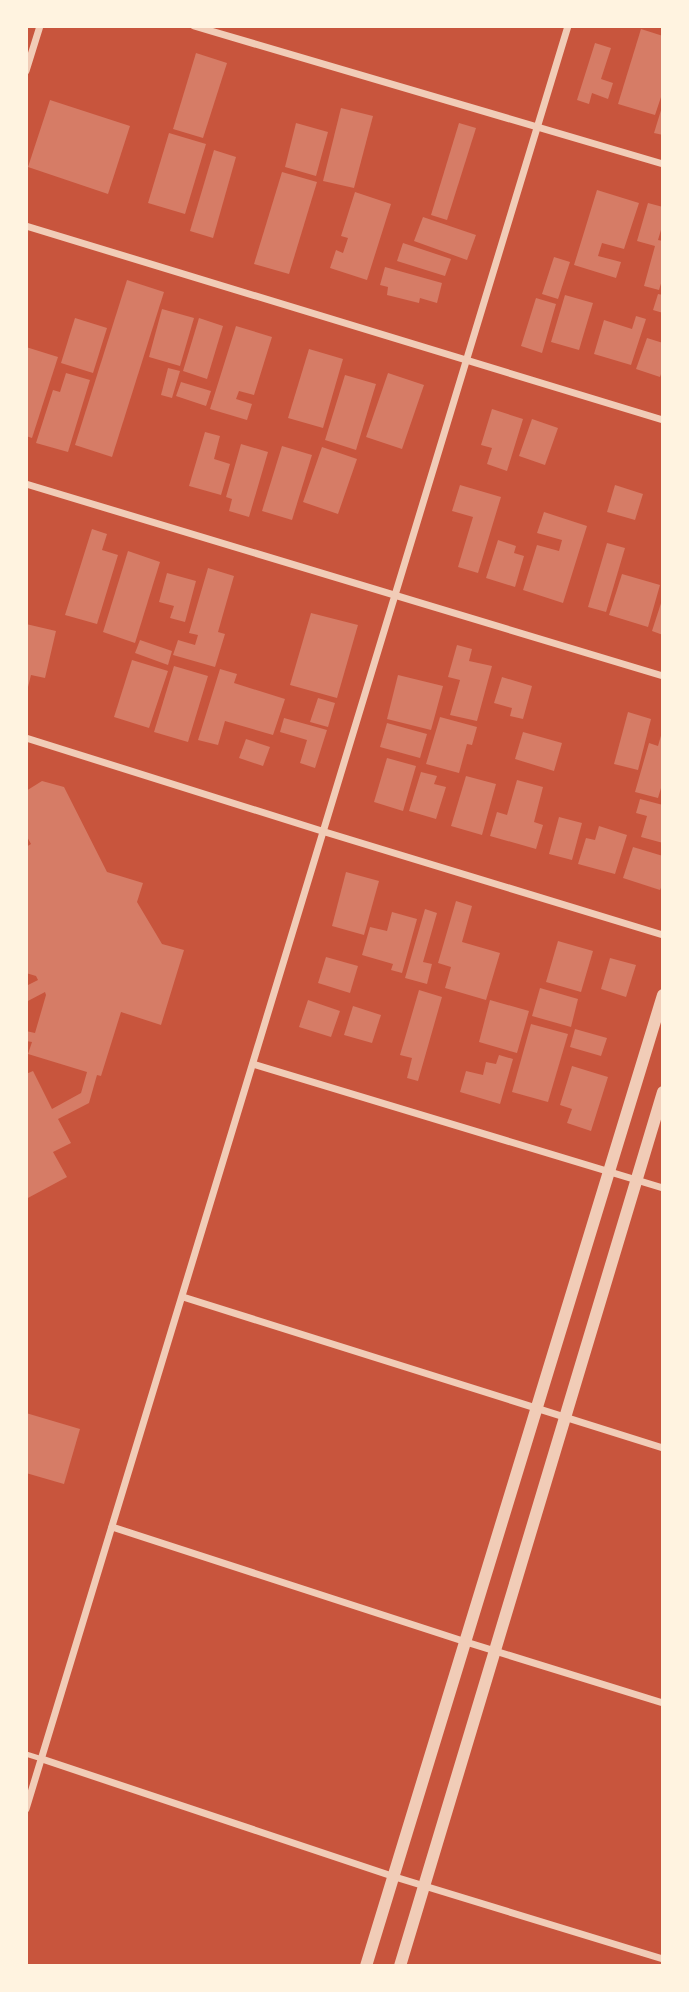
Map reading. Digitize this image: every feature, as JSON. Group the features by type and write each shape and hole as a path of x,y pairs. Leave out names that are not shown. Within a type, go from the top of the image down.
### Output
{"street":[{"path":"26,71 40,26"},
{"path":"194,26 663,164"},
{"path":"26,1810 568,26"},
{"path":"26,226 663,420"},
{"path":"26,484 663,676"},
{"path":"26,738 663,935"},
{"path":"366,1966 663,995"},
{"path":"253,1064 663,1188"},
{"path":"400,1966 663,1092"},
{"path":"184,1297 663,1448"},
{"path":"111,1527 663,1703"},
{"path":"42,1759 395,1877 663,1959"}],"lane":[{"path":"26,1754 42,1759"}],"building":[{"path":"641,29 663,36 663,91 655,115 618,104"},
{"path":"595,43 611,48 601,79 613,83 608,99 592,93 589,104 577,100"},
{"path":"196,53 227,63 203,138 173,129"},
{"path":"50,100 130,126 108,194 28,167"},
{"path":"663,107 663,135 654,133"},
{"path":"341,108 373,116 354,188 323,181"},
{"path":"296,123 328,132 316,176 285,167"},
{"path":"459,123 476,128 447,220 431,215"},
{"path":"169,133 206,144 185,214 148,203"},
{"path":"214,150 236,157 213,238 190,231"},
{"path":"282,172 317,182 289,274 254,264"},
{"path":"597,190 639,203 624,249 602,243 598,256 621,262 616,278 574,265"},
{"path":"355,192 391,204 367,280 330,268 336,250 343,253 348,238 341,236"},
{"path":"648,203 663,207 663,223 658,240 663,241 663,277 659,290 644,286 655,246 637,241"},
{"path":"423,217 476,235 467,260 414,241"},
{"path":"403,243 451,259 445,276 397,261"},
{"path":"554,257 570,262 558,299 542,294"},
{"path":"385,267 442,283 437,303 420,298 419,303 387,295 388,287 380,285"},
{"path":"127,280 164,292 112,457 75,445"},
{"path":"658,294 663,295 663,313 653,310"},
{"path":"565,295 593,303 579,350 551,342"},
{"path":"536,298 556,304 542,353 521,346"},
{"path":"162,309 194,318 180,366 149,357"},
{"path":"636,316 646,319 631,365 594,354 604,320 632,329"},
{"path":"75,318 107,328 93,373 61,363"},
{"path":"199,318 223,326 207,379 183,371"},
{"path":"236,326 272,337 254,395 239,391 236,399 252,404 247,420 210,409"},
{"path":"647,338 663,343 663,368 660,377 636,369"},
{"path":"26,347 58,357 32,438 26,436"},
{"path":"309,349 343,359 323,428 288,418"},
{"path":"168,368 180,371 172,398 161,395"},
{"path":"66,373 90,380 68,452 36,443 53,390 60,392"},
{"path":"388,373 424,385 402,449 366,437"},
{"path":"345,375 376,384 356,450 325,440"},
{"path":"181,382 211,391 206,406 176,396"},
{"path":"492,409 523,419 507,471 487,464 492,448 481,445"},
{"path":"532,419 558,428 545,465 519,456"},
{"path":"205,432 220,436 214,459 230,464 221,495 189,486"},
{"path":"241,444 268,452 249,517 229,511 232,499 226,497"},
{"path":"282,446 312,455 292,520 262,511"},
{"path":"322,447 357,459 338,514 303,502"},
{"path":"460,485 501,497 478,573 458,567 473,517 452,511"},
{"path":"615,485 643,494 635,520 607,512"},
{"path":"544,512 587,526 563,603 523,590 537,545 559,551 562,540 537,533"},
{"path":"92,529 107,534 102,550 118,555 97,624 65,615"},
{"path":"498,540 516,546 514,553 524,556 515,587 486,578"},
{"path":"607,543 625,548 606,612 588,607"},
{"path":"128,551 160,562 135,643 103,632"},
{"path":"208,568 234,576 218,632 225,634 215,667 173,655 178,640 195,645 198,635 189,633"},
{"path":"167,573 196,581 185,622 170,618 174,606 159,602"},
{"path":"622,574 660,585 648,627 609,615"},
{"path":"663,597 663,635 652,631"},
{"path":"311,613 358,625 337,698 290,685"},
{"path":"26,624 56,631 45,678 31,675 28,687 26,687"},
{"path":"140,640 172,651 168,665 135,653"},
{"path":"457,645 472,649 469,661 492,666 477,721 450,715 460,680 448,677"},
{"path":"132,660 168,671 149,728 114,717"},
{"path":"174,666 208,676 188,742 154,732"},
{"path":"220,669 237,674 234,683 285,699 273,735 225,721 218,745 198,740"},
{"path":"398,675 443,686 431,730 387,719"},
{"path":"502,677 532,686 523,719 510,716 512,708 494,703"},
{"path":"318,698 335,703 328,727 310,722"},
{"path":"628,712 651,719 638,770 614,764"},
{"path":"440,717 477,727 472,745 467,744 459,773 426,764"},
{"path":"284,718 327,730 315,768 300,763 307,740 280,732"},
{"path":"387,723 427,734 420,758 380,747"},
{"path":"523,732 562,743 554,771 515,759"},
{"path":"662,732 663,789 661,788 658,798 635,792 649,743 658,746"},
{"path":"246,739 270,747 263,766 239,758"},
{"path":"387,758 416,766 403,811 374,802"},
{"path":"421,772 437,776 434,784 446,787 436,819 409,811"},
{"path":"466,776 496,784 482,835 451,826"},
{"path":"517,780 543,787 534,822 543,825 536,849 490,836 497,812 507,815"},
{"path":"42,781 64,787 107,872 143,883 137,902 162,944 184,950 161,1025 121,1012 101,1076 97,1075 89,1103 58,1119 71,1143 53,1152 67,1177 26,1199 26,1074 33,1071 52,1109 81,1093 87,1072 28,1054 32,1042 26,1041 26,1031 35,1033 46,995 45,992 26,1002 26,986 38,980 36,976 26,973 26,847 31,844 26,835 26,791"},
{"path":"640,799 663,805 663,843 641,837 647,816 636,813"},
{"path":"559,817 582,823 572,860 549,854"},
{"path":"599,826 627,835 615,874 578,864 586,838 595,840"},
{"path":"633,847 663,856 663,883 660,890 623,878"},
{"path":"346,872 379,881 364,935 332,926"},
{"path":"456,901 472,906 462,942 500,953 486,1000 445,988 451,967 438,963"},
{"path":"425,909 437,913 423,962 432,964 427,984 405,978"},
{"path":"392,912 417,919 402,973 391,970 393,964 362,955 370,927 387,931"},
{"path":"558,941 593,951 581,992 546,982"},
{"path":"326,957 358,966 350,993 318,983"},
{"path":"610,958 636,965 626,997 601,989"},
{"path":"540,988 578,999 571,1027 532,1016"},
{"path":"419,990 442,997 418,1081 407,1078 412,1058 400,1055"},
{"path":"308,1000 340,1011 331,1037 299,1027"},
{"path":"490,1000 529,1011 517,1053 479,1042"},
{"path":"353,1006 381,1015 372,1043 344,1035"},
{"path":"531,1024 568,1034 548,1102 512,1092"},
{"path":"575,1029 607,1038 601,1056 570,1047"},
{"path":"499,1055 513,1059 500,1104 460,1092 466,1071 483,1075 486,1062 496,1064"},
{"path":"572,1066 608,1077 591,1131 567,1123 572,1109 560,1105"},
{"path":"26,1413 80,1429 64,1484 26,1473"}]}
